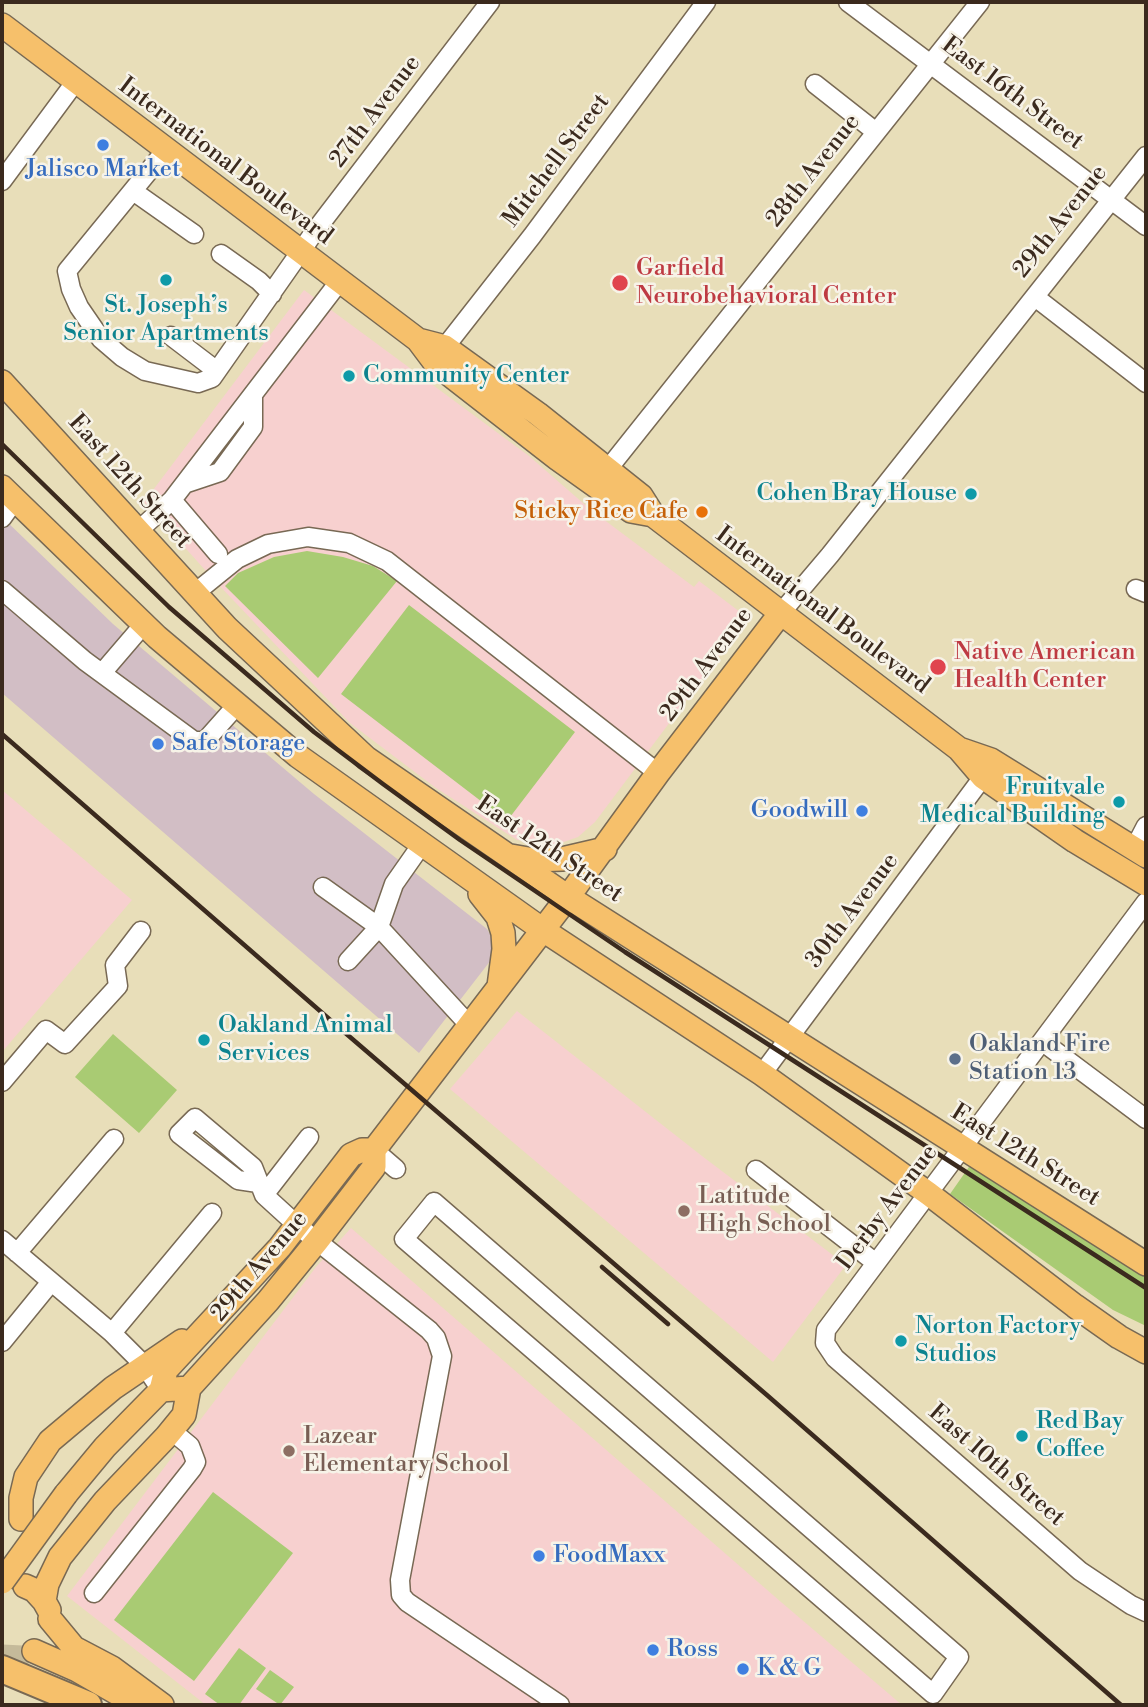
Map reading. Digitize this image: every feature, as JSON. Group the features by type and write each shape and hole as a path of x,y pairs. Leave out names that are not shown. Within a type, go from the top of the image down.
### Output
{"highway":[{"path":"16,1661 88,1705"}],"main road":[{"name":"International Boulevard","path":"2,25 418,340 436,364 558,460 631,511 653,515"},
{"name":"International Boulevard","path":"418,340 445,347 510,393 641,496 653,515 779,614 959,749 983,777 1076,841 1146,884"},
{"name":"East 12th Street","path":"2,382 227,628 366,758 568,898 1145,1260"},
{"path":"6,502 298,756 543,930 762,1074 929,1194 1075,1306 1146,1352"},
{"name":"29th Avenue","path":"190,1388 268,1301 374,1167 374,1150 568,898 657,773 779,614"},
{"name":"International Boulevard","path":"959,749 991,760 1140,852"},
{"path":"508,856 534,860 562,859 605,849"},
{"path":"466,875 498,917 503,933 504,949 498,990"},
{"name":"29th Avenue","path":"2,1582 66,1494 105,1447 161,1391 166,1370 298,1226 351,1155 362,1150 374,1150"},
{"path":"1075,1306 1146,1338"},
{"path":"21,1519 21,1498 26,1477 50,1441 103,1395 144,1365 211,1323"},
{"path":"16,1661 43,1642 48,1631 47,1584 60,1557 105,1501 184,1415 190,1388 161,1391"},
{"path":"25,1586 34,1590 75,1648 113,1668 162,1705"},
{"path":"16,1661 69,1666 138,1705"}],"street":[{"name":"27th Avenue","path":"300,253 490,2"},
{"name":"Mitchell Street","path":"445,347 532,236 706,2"},
{"name":"East 16th Street","path":"848,2 1146,226"},
{"name":"28th Avenue","path":"608,469 980,2"},
{"path":"2,181 76,81"},
{"path":"815,84 876,132"},
{"path":"166,150 67,271 79,307 101,339 122,357 145,371 198,383 212,377 300,253"},
{"name":"29th Avenue","path":"779,614 822,565 1146,156"},
{"path":"133,191 194,234"},
{"path":"221,254 272,294"},
{"path":"138,531 172,500 339,282"},
{"path":"1035,297 1146,383"},
{"path":"172,336 217,371"},
{"path":"172,500 218,554"},
{"path":"195,593 237,559 268,544 308,537 349,543 387,561 657,773"},
{"path":"2,590 85,661 194,741 205,741 237,705"},
{"path":"102,673 144,624"},
{"name":"30th Avenue","path":"762,1074 983,777"},
{"path":"1140,852 1146,826"},
{"path":"348,961 379,927 394,884 422,844"},
{"path":"323,887 379,927 470,1026"},
{"name":"Derby Avenue","path":"825,1343 826,1330 1146,902"},
{"path":"2,1082 46,1030 65,1044 118,986 115,965 141,931"},
{"path":"1043,1042 1146,1119"},
{"path":"309,1137 261,1189 298,1226 429,1330 440,1345 441,1368 400,1580 401,1595 407,1602 561,1705"},
{"path":"17,1253 114,1139"},
{"path":"374,1150 396,1169"},
{"path":"756,1170 877,1264"},
{"path":"434,1202 959,1657 933,1694 404,1239 434,1202"},
{"path":"112,1333 212,1213"},
{"path":"2,1240 112,1333 144,1365 161,1391"},
{"path":"2,1342 51,1282"},
{"name":"East 10th Street","path":"825,1343 835,1358 1080,1571 1146,1612"},
{"path":"94,1593 192,1469 195,1462 190,1446 172,1431"}],"shaded area":[{"path":"304,290 529,456 591,510 694,587 699,581 748,618 595,822 578,837 555,845 517,840 436,788 350,723 144,502"},
{"name":"Safe Storage","path":"2,517 113,624 314,794 487,929 495,943 491,960 419,1053 2,693"},
{"path":"2,790 132,900 2,1052"},
{"name":"Latitude High School","path":"517,1011 846,1265 773,1362 450,1089"},
{"path":"351,1228 902,1705 206,1705 67,1596 316,1267"}],"green space":[{"path":"307,551 343,557 373,566 397,581 318,678 225,586 238,573 274,557"},
{"path":"409,605 575,732 507,821 341,694"},
{"path":"113,1034 177,1090 139,1133 75,1077"},
{"path":"971,1164 1146,1273 1146,1326 1113,1310 950,1194"},
{"path":"213,1492 293,1553 194,1681 114,1620"},
{"path":"239,1648 266,1668 239,1705 220,1705 205,1694"},
{"path":"270,1670 294,1687 280,1705 256,1689"}],"tunnel":[{"path":"2,1656 22,1657 28,1654"}],"railway":[{"path":"2,444 169,607 314,732 383,784 625,952 1146,1288"},
{"path":"2,734 1121,1705"},
{"path":"602,1267 668,1324"}],"place":[{"name":"Jalisco Market","path":"103,145"},
{"name":"St. Joseph’s Senior Apartments","path":"166,280"},
{"name":"Garfield Neurobehavioral Center","path":"620,283"},
{"name":"Community Center","path":"349,376"},
{"name":"Cohen Bray House","path":"971,494"},
{"name":"Sticky Rice Cafe","path":"702,512"},
{"name":"Native American Health Center","path":"938,667"},
{"name":"Safe Storage","path":"158,744"},
{"name":"Fruitvale Medical Building","path":"1119,802"},
{"name":"Goodwill","path":"862,811"},
{"name":"Oakland Animal Services","path":"204,1040"},
{"name":"Oakland Fire Station 13","path":"955,1059"},
{"name":"Latitude High School","path":"684,1211"},
{"name":"Norton Factory Studios","path":"901,1341"},
{"name":"Red Bay Coffee","path":"1022,1436"},
{"name":"Lazear Elementary School","path":"289,1451"},
{"name":"FoodMaxx","path":"539,1556"},
{"name":"Ross","path":"653,1650"},
{"name":"K & G","path":"743,1669"}]}
